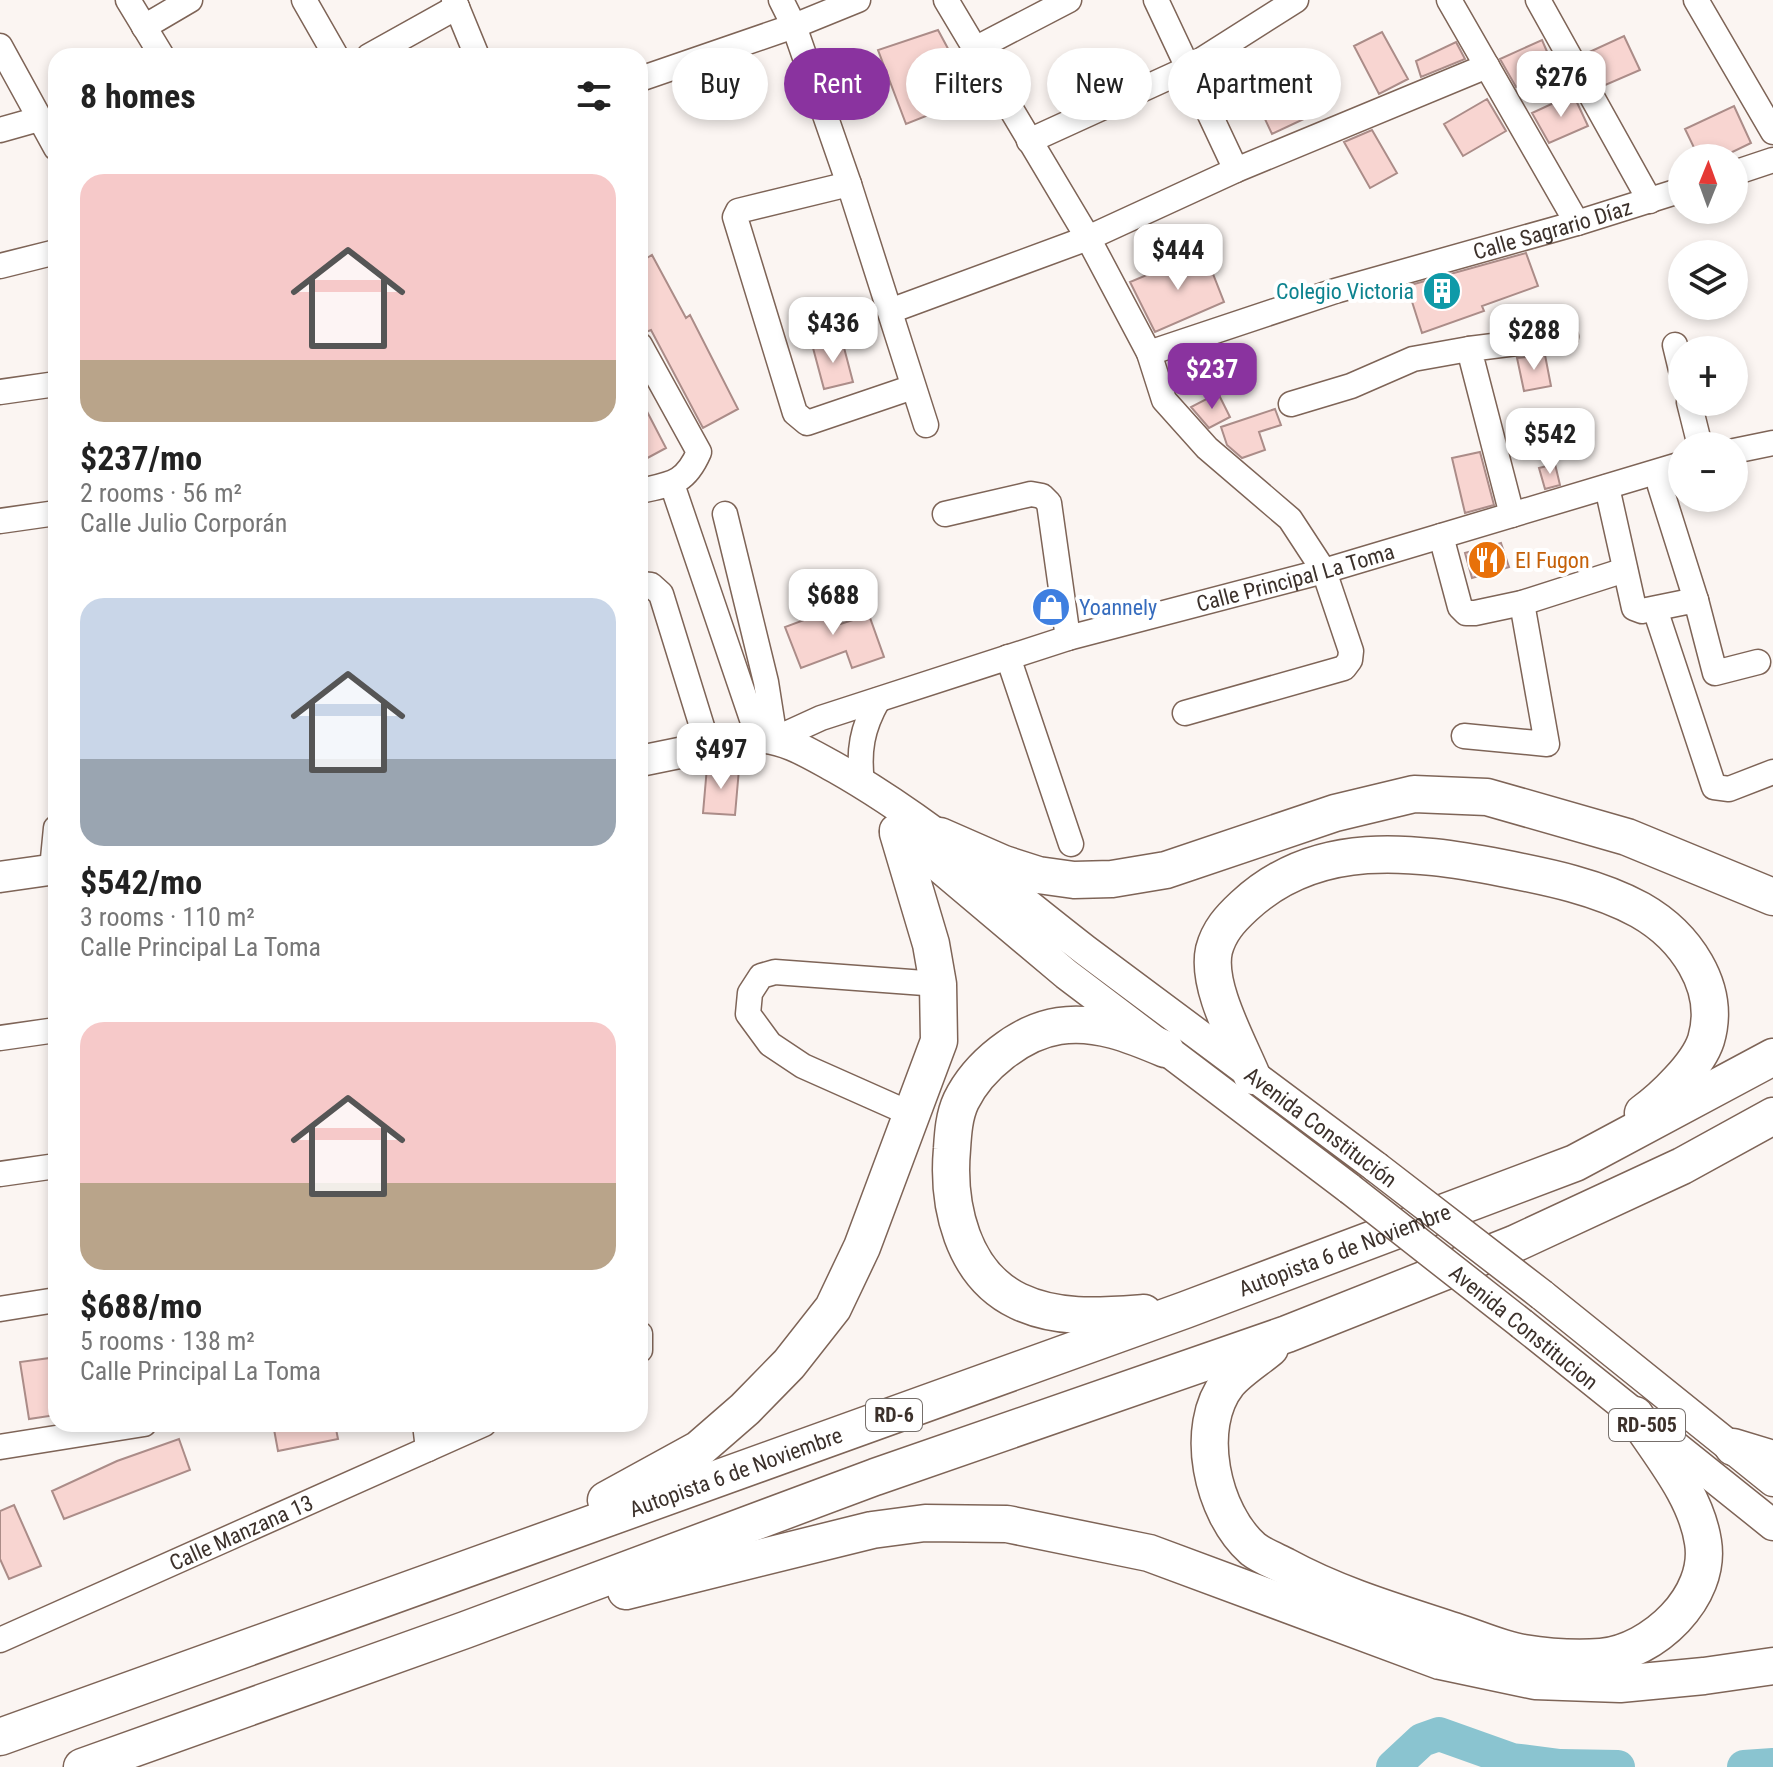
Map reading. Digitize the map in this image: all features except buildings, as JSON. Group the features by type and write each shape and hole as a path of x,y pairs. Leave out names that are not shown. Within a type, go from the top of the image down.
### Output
{"highway":[{"path":"940,836 1038,875 1074,880 1112,879 1166,870 1335,813 1414,794 1487,797 1627,837 1773,897"},
{"path":"123,1693 164,1660 509,1540 608,1500 699,1449 745,1409 789,1364 833,1308 862,1247 939,1041 938,984 931,944 898,833"},
{"path":"1252,1076 1217,989 1213,970 1214,952 1224,929 1261,891 1288,875 1325,863 1356,855 1393,853 1458,860 1551,877 1639,910 1665,928 1689,950 1703,978 1708,1010 1705,1041 1688,1068 1660,1101 1575,1163"},
{"path":"1165,1049 1128,1033 1091,1026 1060,1026 1029,1035 1000,1055 977,1076 961,1102 953,1127 950,1167 952,1201 957,1225 970,1252 989,1280 1016,1300 1047,1312 1074,1315 1185,1310"},
{"name":"Autopista 6 de Noviembre","path":"0,1737 1185,1310 1575,1163 1773,1057"},
{"name":"RD-6","path":"82,1767 465,1630 875,1477 1287,1334 1514,1244 1682,1166 1773,1116"},
{"path":"1682,1166 1773,1144"},
{"path":"1287,1334 1229,1382 1216,1406 1209,1439 1211,1470 1233,1524 1253,1549 1310,1580 1521,1653 1604,1657 1635,1647 1656,1637 1674,1621 1690,1598 1702,1570 1704,1544 1695,1512 1635,1415"},
{"path":"1733,1447 1773,1459"},
{"path":"465,1630 872,1530 925,1523 1007,1524 1149,1553 1440,1661 1535,1681 1620,1684 1773,1666"}],"main road":[{"path":"648,759 708,746 767,738"},
{"name":"Avenida Constitución","path":"767,738 796,746 862,783 940,836 1542,1295 1773,1481"},
{"name":"Avenida Constitución","path":"862,783 876,809 898,833 1066,974 1350,1189"},
{"path":"0,877 48,870"},
{"name":"Avenida Constitucion","path":"1350,1189 1773,1525"}],"street":[{"path":"128,0 157,48"},
{"path":"144,27 190,0"},
{"path":"304,0 331,48"},
{"path":"781,0 794,26 849,184 926,425"},
{"path":"648,76 794,26 858,0"},
{"path":"946,0 974,48"},
{"path":"977,48 1069,0"},
{"path":"1156,0 1179,48"},
{"path":"1220,48 1296,0"},
{"path":"1538,0 1650,201"},
{"path":"1696,0 1773,132"},
{"path":"1458,3 1487,66 1577,223"},
{"path":"382,48 455,4 474,48"},
{"path":"0,46 48,134"},
{"path":"890,311 1088,238 1236,170 1487,66"},
{"path":"1029,141 1168,78"},
{"path":"0,130 39,119"},
{"path":"1017,120 1088,238 1149,353 1164,400 1207,448 1290,519 1324,571 1351,651 1350,660 1344,668 1185,713"},
{"path":"1213,120 1236,170"},
{"path":"1748,168 1773,160"},
{"path":"849,184 738,211 735,217 795,413 807,423 913,387"},
{"name":"Calle Sagrario Díaz","path":"1149,353 1335,291 1668,195"},
{"path":"0,266 48,254"},
{"path":"1291,404 1351,386 1413,359 1566,337"},
{"path":"1469,349 1512,515"},
{"path":"648,360 699,452 691,471 672,484 648,489"},
{"path":"0,392 48,385"},
{"path":"1748,448 1773,443"},
{"name":"Calle Principal La Toma","path":"767,738 1068,638 1324,571 1668,468"},
{"path":"672,484 767,738"},
{"path":"1660,486 1715,673 1758,662"},
{"path":"1607,487 1634,608 1642,611 1696,600"},
{"path":"945,514 1031,494 1042,496 1049,503 1068,638"},
{"path":"0,521 48,514"},
{"path":"725,514 766,682 767,738"},
{"path":"1441,536 1460,607 1466,613 1522,603 1625,570"},
{"path":"648,585 661,594 708,746"},
{"path":"1464,736 1547,744 1522,603"},
{"path":"1655,609 1714,787 1729,789 1773,772"},
{"path":"1008,657 1071,844"},
{"path":"862,783 859,759 862,736 878,700"},
{"path":"911,1114 803,1066 770,1044 748,1014 750,993 761,976 775,972 938,984"},
{"path":"0,1038 48,1031"},
{"path":"0,1174 48,1167"},
{"path":"0,1309 48,1301"},
{"path":"0,1447 94,1432"},
{"path":"426,1432 428,1449"},
{"name":"Calle Manzana 13","path":"0,1640 466,1432"}],"waterway":[{"path":"1393,1767 1422,1740 1439,1734 1512,1760 1560,1766 1618,1767"},
{"path":"1744,1767 1773,1765"}],"place":[{"name":"Colegio Victoria","path":"1442,291"},
{"name":"El Fugon","path":"1487,560"},
{"name":"Yoannely","path":"1051,607"}]}
